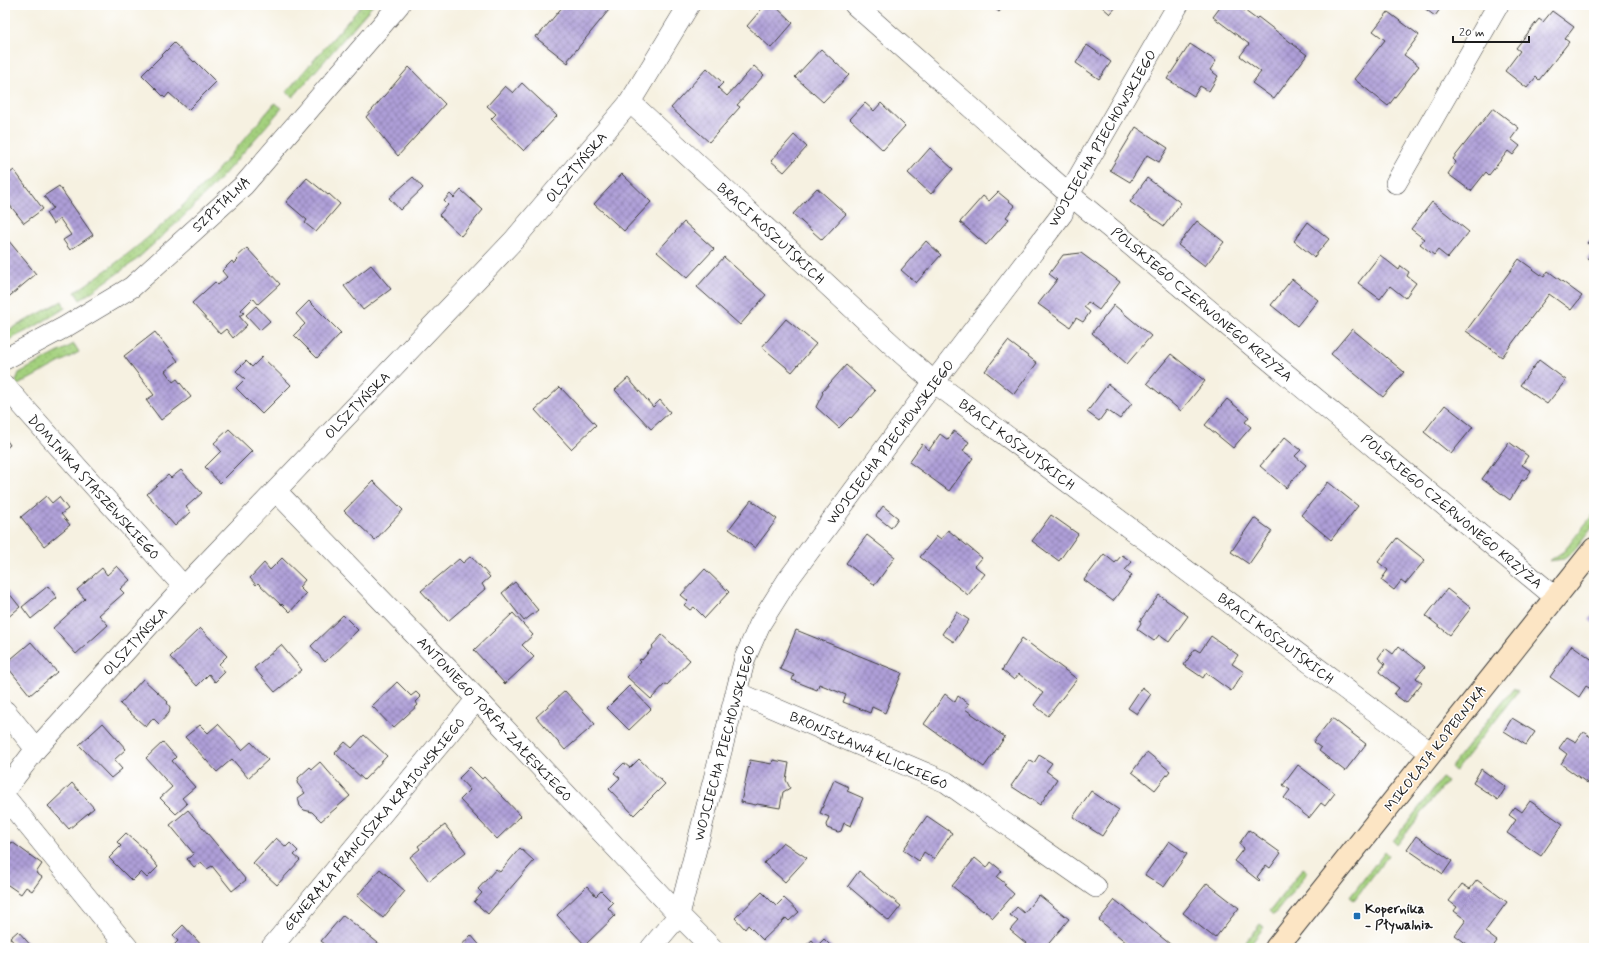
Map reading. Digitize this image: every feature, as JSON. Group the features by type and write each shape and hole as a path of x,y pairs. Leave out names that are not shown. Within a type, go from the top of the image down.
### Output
{"street":[{"name":"SZPITALNA","path":"5,359 64,327 132,287 244,185 399,5"},
{"name":"OLSZTYŃSKA","path":"5,790 36,749 184,587 514,240 630,102 689,5"},
{"name":"POLSKIEGO CZERWONEGO KRZYŻA","path":"855,5 1069,194 1556,597"},
{"name":"WOJCIECHA PIECHOWSKIEGO","path":"679,915 745,658 760,624 787,581 934,382 1062,214 1069,194 1178,5"},
{"path":"1396,183 1498,5"},
{"name":"BRACI KOSZUTSKICH","path":"630,102 898,351 934,382 1431,753"},
{"name":"DOMINIKA STASZEWSKIEGO","path":"5,386 184,587"},
{"name":"ANTONIEGO TORFA-ZAŁĘSKIEGO","path":"276,490 477,699 679,915 712,948"},
{"name":"MIKOŁAJA KOPERNIKA","path":"1276,948 1594,548"},
{"name":"BRONISŁAWA KLICKIEGO","path":"736,692 946,782 1096,887"},
{"name":"GENERAŁA FRANCISZKA KRAJOWSKIEGO","path":"271,948 477,699"},
{"path":"5,711 36,749"},
{"path":"5,797 128,948"},
{"path":"650,948 679,915"}],"green space":[{"path":"362,5 373,5 293,97 286,92"},
{"path":"275,103 282,108 221,178 182,218 135,261 80,300 75,292 128,254 177,211 215,172"},
{"path":"62,301 65,308 7,341 5,332"},
{"path":"74,344 79,352 18,385 16,381 19,373"},
{"path":"1594,513 1594,525 1575,550 1564,559 1549,561 1564,551"},
{"path":"1513,688 1518,691 1455,771 1451,767"},
{"path":"1442,778 1447,781 1397,845 1393,841"},
{"path":"1385,851 1389,855 1354,900 1350,897"},
{"path":"1303,868 1308,872 1274,915 1270,911"},
{"path":"1260,924 1264,927 1248,948 1241,948"}],"building":[{"path":"564,5 613,5 568,60 568,63 535,37 536,35 538,36"},
{"path":"765,5 774,5 793,23 771,48 747,26"},
{"path":"991,5 1006,5 999,12"},
{"path":"1100,5 1118,5 1110,14"},
{"path":"1131,5 1140,5 1137,9"},
{"path":"1222,5 1237,5 1256,19 1258,17 1307,55 1274,99 1252,83 1261,72 1240,56 1249,44 1213,17"},
{"path":"1420,5 1443,5 1435,16"},
{"path":"1552,11 1574,27 1565,39 1569,42 1539,80 1536,77 1527,88 1505,71 1520,51 1516,48 1539,19 1543,22"},
{"path":"1388,12 1419,35 1404,55 1419,66 1388,106 1354,79 1385,40 1373,31"},
{"path":"174,43 216,82 188,110 169,93 165,98 142,75"},
{"path":"1190,44 1216,61 1210,70 1218,76 1209,91 1200,86 1194,96 1167,79"},
{"path":"1087,45 1111,62 1099,79 1076,63"},
{"path":"821,49 849,75 823,102 795,77"},
{"path":"754,66 764,75 737,105 740,107 709,142 671,108 707,68 723,83 718,88 727,96"},
{"path":"409,67 445,104 398,156 366,117"},
{"path":"522,83 557,116 524,151 491,119 496,114 487,106 505,86 513,93"},
{"path":"865,103 874,111 881,103 905,126 883,150 850,119"},
{"path":"1493,108 1519,128 1511,139 1520,146 1513,155 1508,151 1489,175 1486,172 1471,191 1448,174 1456,162 1453,159"},
{"path":"1136,127 1168,148 1159,162 1147,155 1130,182 1110,170"},
{"path":"794,135 807,147 784,172 771,161"},
{"path":"930,148 953,169 931,194 908,173"},
{"path":"14,170 43,209 24,223 5,199 5,177"},
{"path":"622,174 651,202 624,231 594,204"},
{"path":"413,177 423,188 400,210 389,198"},
{"path":"307,178 340,204 316,232 305,223 307,220 286,202"},
{"path":"1147,178 1181,203 1164,226 1130,202"},
{"path":"59,186 93,235 70,250 63,240 71,235 60,219 53,224 46,213 53,208 44,196"},
{"path":"817,188 846,214 822,240 793,214"},
{"path":"461,190 483,210 461,236 439,215 448,205 444,201 450,194 454,198"},
{"path":"998,192 1015,206 1006,217 1009,219 986,245 960,222 983,196 989,201"},
{"path":"1432,202 1469,232 1448,258 1438,250 1434,255 1420,244 1424,239 1411,229"},
{"path":"1197,221 1224,242 1205,266 1178,245"},
{"path":"684,222 714,249 687,278 657,252"},
{"path":"1308,222 1329,239 1314,257 1294,241"},
{"path":"1594,235 1594,248 1587,243"},
{"path":"8,240 36,274 5,300 5,243"},
{"path":"926,241 941,255 916,283 901,270"},
{"path":"247,248 280,284 258,304 253,298 241,310 244,313 239,316 247,325 233,338 226,329 220,334 192,303 215,282 218,285 227,277 222,271 232,261 234,264 238,260 236,258"},
{"path":"1594,250 1594,264 1587,259"},
{"path":"1081,253 1120,282 1099,310 1088,302 1084,307 1090,312 1083,322 1076,318 1070,327 1038,304 1057,280 1049,274 1063,255"},
{"path":"1380,255 1399,270 1401,266 1409,272 1407,276 1416,283 1405,298 1390,286 1380,299 1358,283"},
{"path":"724,257 766,295 740,325 697,287"},
{"path":"1519,259 1544,277 1548,271 1582,296 1571,310 1549,294 1502,357 1466,331"},
{"path":"371,265 391,289 363,310 344,286"},
{"path":"1292,279 1318,300 1297,326 1271,305"},
{"path":"309,301 341,333 317,358 294,335 305,324 296,314"},
{"path":"1114,305 1151,336 1127,364 1092,333"},
{"path":"256,306 270,321 260,330 246,315"},
{"path":"786,319 816,344 792,372 762,347"},
{"path":"1352,329 1404,372 1383,397 1331,354"},
{"path":"155,332 178,361 165,371 173,382 177,379 191,397 161,420 146,400 154,395 124,356"},
{"path":"1008,341 1037,363 1014,394 985,371"},
{"path":"1171,354 1205,381 1181,411 1147,383"},
{"path":"262,357 291,385 262,414 236,388 245,379 236,371 246,361 252,367"},
{"path":"1539,360 1566,380 1547,404 1520,385"},
{"path":"846,365 875,391 851,418 850,417 839,428 816,407 823,393 822,392"},
{"path":"628,378 653,407 660,400 670,412 651,429 615,390"},
{"path":"1108,384 1132,403 1120,419 1107,410 1099,421 1087,412"},
{"path":"560,387 596,425 571,449 535,410"},
{"path":"1227,399 1249,417 1245,422 1251,427 1233,448 1205,425"},
{"path":"1445,405 1473,427 1451,454 1424,432"},
{"path":"229,429 252,451 220,483 205,467 221,451 214,443"},
{"path":"954,431 969,442 963,451 973,458 949,491 909,462 922,444 929,450 940,434 948,440"},
{"path":"1285,437 1301,450 1295,456 1306,465 1286,488 1260,466"},
{"path":"5,438 10,445 5,449"},
{"path":"1509,442 1528,456 1522,465 1531,471 1524,481 1522,480 1510,500 1482,479"},
{"path":"181,470 202,493 186,507 190,512 175,526 147,494 168,475 171,478"},
{"path":"373,481 403,510 375,540 344,511"},
{"path":"1328,482 1358,506 1331,540 1301,515"},
{"path":"46,496 52,503 59,497 68,509 61,514 70,525 44,546 21,517"},
{"path":"751,500 777,519 755,548 729,529"},
{"path":"883,506 898,518 891,528 876,516"},
{"path":"1051,515 1078,534 1059,561 1032,541"},
{"path":"1254,518 1272,531 1249,564 1231,552"},
{"path":"948,530 982,558 975,566 985,574 968,595 920,557 937,536 941,539"},
{"path":"867,535 895,557 875,585 846,563"},
{"path":"1397,538 1425,560 1405,584 1401,581 1394,590 1381,580 1388,570 1378,562"},
{"path":"1104,554 1115,563 1122,555 1132,562 1125,570 1132,575 1113,601 1084,580"},
{"path":"471,556 490,577 482,584 485,589 448,621 421,591 459,559 463,563"},
{"path":"282,558 305,580 299,587 306,594 290,612 258,583 256,585 250,578 264,563 270,570"},
{"path":"117,566 130,580 120,589 124,593 99,615 108,625 76,654 53,628 85,599 77,590 102,568 107,575"},
{"path":"705,569 729,592 705,618 694,607 690,610 684,605 688,601 681,595"},
{"path":"515,582 538,610 524,621 502,593"},
{"path":"48,586 57,598 31,619 22,607"},
{"path":"5,588 20,607 6,619 5,618"},
{"path":"1447,589 1471,608 1450,635 1426,616"},
{"path":"1159,595 1188,616 1169,642 1159,635 1154,641 1137,629 1141,623 1140,621"},
{"path":"957,612 969,620 954,642 942,634"},
{"path":"513,613 533,635 522,645 534,657 505,684 474,650"},
{"path":"1594,613 1594,624 1589,620"},
{"path":"343,615 358,630 325,662 311,646"},
{"path":"200,628 227,656 219,664 225,672 215,682 209,674 197,686 170,657"},
{"path":"796,630 902,673 885,713 872,707 870,713 843,702 846,695 819,684 817,690 792,680 794,675 780,669"},
{"path":"662,635 690,660 667,685 665,684 651,699 627,677 641,662 639,660 642,660"},
{"path":"1211,636 1238,655 1232,664 1244,672 1231,691 1206,673 1203,678 1184,665 1195,649 1200,652"},
{"path":"1022,638 1077,679 1048,716 1034,705 1043,693 1019,674 1014,680 1002,670"},
{"path":"31,642 57,672 30,695 5,664"},
{"path":"281,645 302,670 275,692 254,668"},
{"path":"1572,645 1594,661 1594,691 1586,686 1579,697 1550,677"},
{"path":"1399,646 1425,667 1416,678 1422,683 1406,703 1394,694 1399,688 1379,672 1385,664 1378,658 1385,648 1393,654"},
{"path":"143,679 168,702 167,703 170,707 169,713 159,724 153,718 146,727 120,704"},
{"path":"397,682 411,696 416,692 421,697 416,702 418,705 393,728 372,706"},
{"path":"629,686 651,709 629,730 607,708"},
{"path":"1142,687 1151,694 1137,714 1128,708"},
{"path":"565,691 595,724 565,750 536,717"},
{"path":"945,694 955,702 958,696 969,704 965,709 1005,737 984,767 924,724"},
{"path":"1332,718 1366,744 1345,771 1319,751 1321,748 1313,742"},
{"path":"1512,718 1535,732 1526,745 1504,731"},
{"path":"103,723 126,749 114,760 122,769 111,778 79,745"},
{"path":"218,724 242,750 251,742 268,760 248,778 232,759 217,772 185,737 200,725 208,733"},
{"path":"1583,732 1594,739 1594,779 1590,785 1561,764 1567,754 1559,748 1567,737 1576,742"},
{"path":"364,735 387,756 364,780 335,753 345,742 352,748"},
{"path":"163,742 176,757 172,761 195,787 182,798 187,804 176,814 160,798 172,787 146,758"},
{"path":"1147,752 1170,771 1155,790 1132,772"},
{"path":"1039,755 1052,763 1046,771 1057,779 1040,805 1011,786 1029,760 1034,763"},
{"path":"639,759 665,784 634,815 609,789 620,778 614,773 624,763 630,768"},
{"path":"750,760 772,764 773,760 789,763 786,780 790,788 783,792 780,808 741,802"},
{"path":"320,762 350,796 321,821 312,812 304,810 300,806 298,798 305,793 297,783 299,780 298,778 310,767 312,769"},
{"path":"1298,765 1335,793 1325,806 1321,803 1309,818 1284,798 1290,790 1283,785"},
{"path":"470,767 482,779 484,777 521,816 497,839 460,800 470,790 459,778"},
{"path":"1481,769 1506,787 1498,800 1473,783"},
{"path":"834,780 849,787 847,791 863,798 851,826 844,823 841,831 838,832 827,828 826,825 829,817 820,813"},
{"path":"72,783 94,808 69,829 48,806"},
{"path":"1091,791 1119,810 1102,836 1073,817"},
{"path":"1530,801 1563,824 1541,856 1507,833 1516,820 1509,815 1515,807 1522,812"},
{"path":"188,810 246,880 232,891 212,866 207,869 201,862 194,867 187,859 194,854 170,825"},
{"path":"927,816 952,833 934,859 924,852 919,861 903,850"},
{"path":"445,825 466,852 429,881 410,857 420,849 418,846"},
{"path":"1249,830 1281,853 1270,868 1266,865 1257,877 1260,880 1259,881 1234,861 1244,848 1239,844"},
{"path":"126,833 143,848 158,867 147,878 141,872 132,881 109,858 121,846 117,842"},
{"path":"1416,836 1452,861 1443,874 1407,849"},
{"path":"276,838 286,847 290,843 298,851 294,855 300,860 277,885 253,863"},
{"path":"1169,841 1187,854 1164,887 1145,875"},
{"path":"12,842 42,864 36,873 42,877 32,891 26,887 21,894 5,883 5,852"},
{"path":"783,842 807,858 785,882 764,863"},
{"path":"520,848 534,861 488,914 474,902 482,893 478,889 496,869 500,872"},
{"path":"975,858 987,868 991,862 1002,871 997,877 1006,884 1004,885 1014,894 993,918 952,886"},
{"path":"380,869 405,891 383,918 357,896"},
{"path":"859,871 901,906 889,921 848,886"},
{"path":"1477,880 1507,902 1485,932 1497,941 1492,948 1472,948 1455,935 1466,920 1454,911 1457,907 1449,901 1462,884 1470,889"},
{"path":"1207,883 1239,908 1215,938 1183,913"},
{"path":"587,886 596,896 601,891 613,903 608,908 615,916 585,945 557,915"},
{"path":"762,892 776,906 784,898 799,912 789,921 786,918 763,940 748,925 745,929 735,918"},
{"path":"1039,895 1069,919 1045,948 1032,948 1010,930 1018,921 1010,915 1017,907 1024,913"},
{"path":"1115,900 1175,948 1133,948 1099,920"},
{"path":"343,915 383,947 330,948 321,941"},
{"path":"183,925 204,948 171,948 178,941 173,935"},
{"path":"18,931 33,948 13,948 16,945 10,938"},
{"path":"471,935 482,948 459,948"},
{"path":"824,939 833,948 803,948 812,940 817,946"},
{"path":"1407,943 1412,948 1403,948"}],"place":[{"name":"Kopernika - Pływalnia","path":"1357,916"}]}
